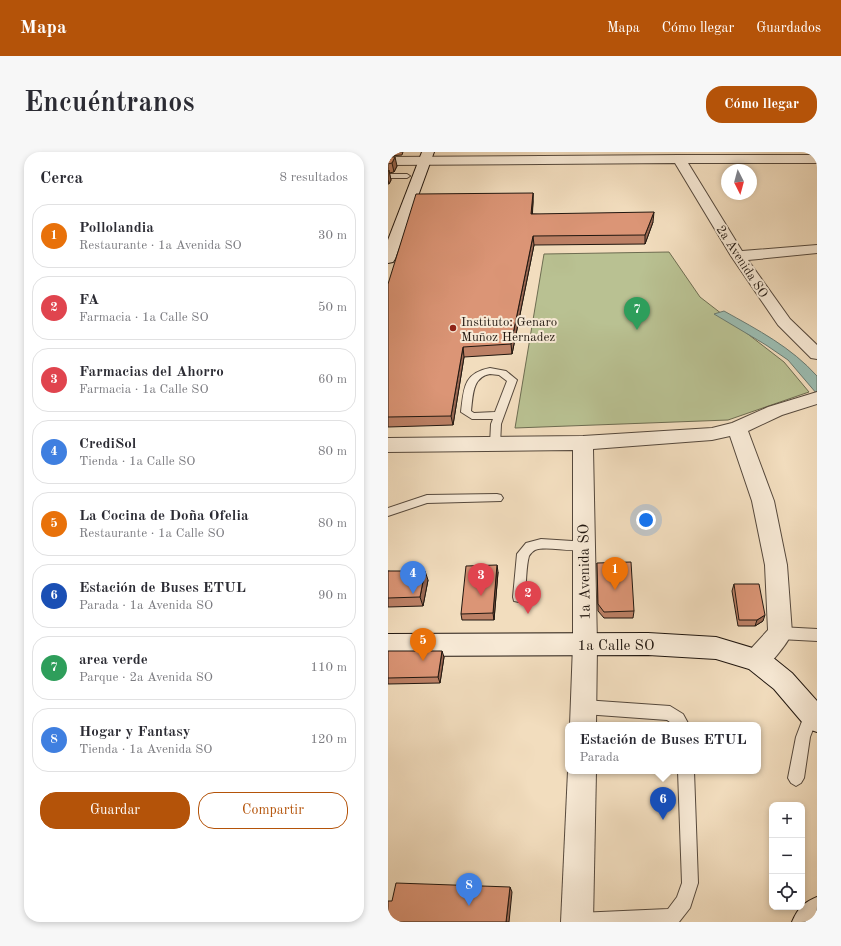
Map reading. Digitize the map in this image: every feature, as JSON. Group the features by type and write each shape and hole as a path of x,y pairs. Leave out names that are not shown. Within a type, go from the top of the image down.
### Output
{"street":[{"path":"388,161 420,156 628,161 678,159 817,159"},
{"path":"400,190 420,156"},
{"path":"389,253 420,156"},
{"name":"2a Avenida SO","path":"678,159 738,256 784,322 817,354"},
{"path":"738,256 817,250"},
{"path":"388,445 583,443 712,434 737,428 775,411 817,398"},
{"path":"737,428 764,508 776,565 780,633 757,660"},
{"name":"1a Avenida SO","path":"583,443 585,645 583,716"},
{"name":"1a Calle SO","path":"388,645 648,644 716,648 757,660 783,681 814,716"},
{"path":"577,922 582,774"},
{"path":"808,922 817,913"}],"lane":[{"path":"388,176 407,176"},
{"path":"495,445 496,424 499,416 512,380 500,371 481,371 472,379 466,412 472,416 499,416"},
{"path":"388,512 427,499 497,498"},
{"path":"519,597 523,554 530,546 541,544 566,546 584,545"},
{"path":"780,633 817,636"},
{"path":"583,716 670,713 680,722"},
{"path":"796,778 803,737 814,716"},
{"path":"577,922 672,917 684,902 690,883 686,774"},
{"path":"804,910 808,922"}],"green space":[{"path":"669,252 700,297 784,362 809,392 728,420 515,428 544,254"}],"water":[{"path":"724,311 774,340 796,356 817,376 817,394 788,360 714,314"}],"building":[{"path":"388,157 395,157 392,163 388,164"},
{"name":"Instituto: Genaro Muñoz Hernadez","path":"533,193 531,214 654,212 645,235 533,236 511,344 463,347 451,416 388,417 388,284 416,194"},
{"path":"631,562 634,611 604,612 598,604 597,563"},
{"path":"497,565 493,613 461,614 466,566"},
{"path":"388,571 425,571 420,597 388,598"},
{"path":"734,584 759,584 765,615 757,620 739,620"},
{"path":"388,651 442,651 438,677 388,678"},
{"path":"396,883 510,887 506,922 388,922 388,901 392,901"}],"place":[{"name":"Instituto: Genaro Muñoz Hernadez","path":"453,328"},
{"name":"area verde","path":"637,330"},
{"name":"Pollolandia","path":"615,590"},
{"name":"CrediSol","path":"413,594"},
{"name":"Farmacias del Ahorro","path":"481,596"},
{"name":"FA","path":"528,614"},
{"name":"La Cocina de Doña Ofelia","path":"423,661"},
{"name":"Estación de Buses ETUL","path":"663,820"},
{"name":"Hogar y Fantasy","path":"469,906"}]}
